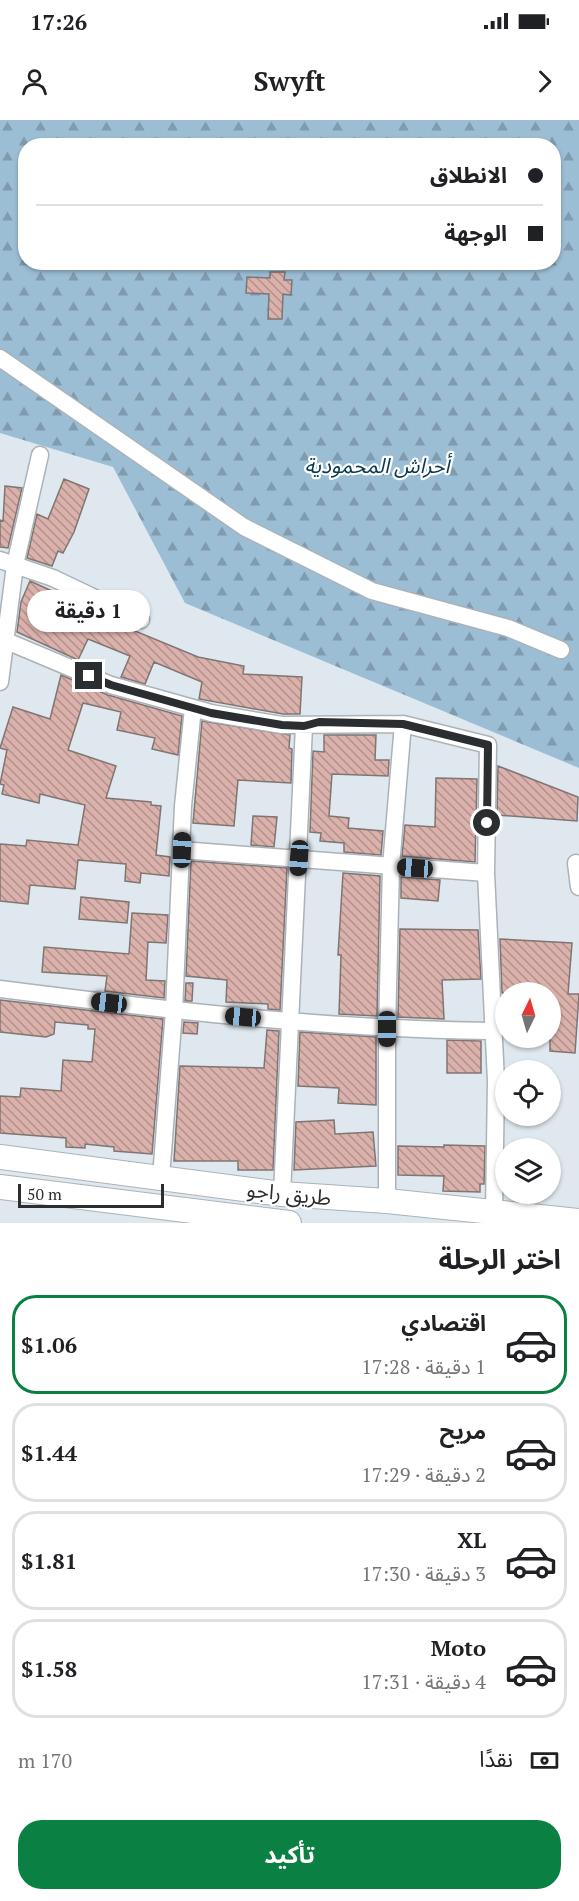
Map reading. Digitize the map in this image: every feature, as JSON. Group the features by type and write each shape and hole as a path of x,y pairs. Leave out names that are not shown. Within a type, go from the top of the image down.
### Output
{"main road":[{"name":"طريق راجو","path":"0,1157 161,1176 282,1194 387,1201 579,1220"},
{"name":"طريق راجو","path":"0,1187 246,1221 289,1223"}],"street":[{"path":"0,357 244,527 372,591 508,628 561,650"},
{"path":"0,682 7,562 40,455"},
{"path":"7,562 53,578 141,620"},
{"path":"4,640 111,685 193,708 282,725 304,726 319,722 403,724 488,745 486,873 496,1081 494,1212"},
{"path":"161,1176 193,708"},
{"path":"387,1201 387,1029 392,866 403,724"},
{"path":"282,1194 304,726"},
{"path":"182,850 486,873"},
{"path":"576,863 579,887"},
{"path":"0,988 174,1011 387,1029 492,1031"}],"green space":[{"name":"أحراش المحمودية","path":"0,120 579,120 579,768 185,603 113,467 0,433"}],"building":[{"path":"270,272 285,272 284,280 292,280 291,295 283,294 282,319 268,319 269,294 246,293 247,277 270,278"},
{"path":"64,479 89,489 74,532 63,553 58,551 52,566 27,558 37,514 48,519"},
{"path":"5,486 22,488 8,548 0,547 0,520 3,521"},
{"path":"30,581 103,614 101,617 198,657 244,666 243,674 302,677 300,714 283,714 199,699 202,682 154,662 145,684 121,677 130,656 88,639 78,660 17,632 21,602"},
{"path":"61,675 108,695 182,716 178,755 152,749 155,738 117,730 121,712 83,703 68,750 116,766 106,798 151,802 151,805 161,806 156,855 170,857 169,876 141,873 140,883 125,881 126,864 78,860 75,889 30,885 28,904 0,901 0,844 26,846 27,840 78,845 85,805 40,794 39,803 2,794 4,785 0,784 7,750 0,748 13,707 50,719"},
{"path":"202,721 290,735 291,783 238,780 234,826 193,823"},
{"path":"324,735 376,735 375,760 389,760 388,776 332,774 329,816 349,818 348,828 383,831 381,855 344,852 344,843 320,841 321,833 310,832 313,751 324,752"},
{"path":"498,766 578,797 577,821 497,815"},
{"path":"436,778 477,779 475,862 402,856 405,825 435,827"},
{"path":"253,816 277,817 274,847 251,845"},
{"path":"191,861 287,868 280,1010 268,1009 268,1004 226,1002 227,980 186,976"},
{"path":"343,873 380,876 377,1016 339,1014 341,955 338,955"},
{"path":"401,877 440,880 438,901 401,898"},
{"path":"81,897 129,902 127,923 79,919"},
{"path":"132,913 168,915 166,943 148,942 146,980 165,981 164,998 105,991 107,976 42,972 44,947 129,954"},
{"path":"400,929 478,930 481,979 442,980 444,1019 398,1017"},
{"path":"500,939 572,943 568,994 579,994 575,1053 550,1051 550,1048 561,1048 561,982 502,982"},
{"path":"186,983 193,983 192,1001 185,1001"},
{"path":"0,1000 163,1019 152,1154 114,1151 114,1147 85,1144 85,1148 66,1147 66,1138 0,1133 0,1096 20,1097 21,1088 61,1091 63,1060 92,1062 95,1029 88,1029 88,1025 55,1022 54,1034 46,1037 0,1032"},
{"path":"184,1022 198,1023 197,1034 183,1033"},
{"path":"267,1030 279,1031 273,1170 238,1170 238,1161 174,1161 180,1066 264,1068"},
{"path":"300,1032 376,1037 376,1105 338,1103 339,1088 298,1086"},
{"path":"447,1040 481,1041 481,1073 447,1073"},
{"path":"334,1120 335,1134 373,1132 376,1166 294,1170 296,1122"},
{"path":"444,1145 485,1146 484,1184 480,1184 480,1192 443,1191 444,1176 398,1175 398,1146 444,1147"}],"route":[{"path":"89,676 111,685 211,713 282,725 304,726 319,722 403,724 488,745 487,823"}]}
